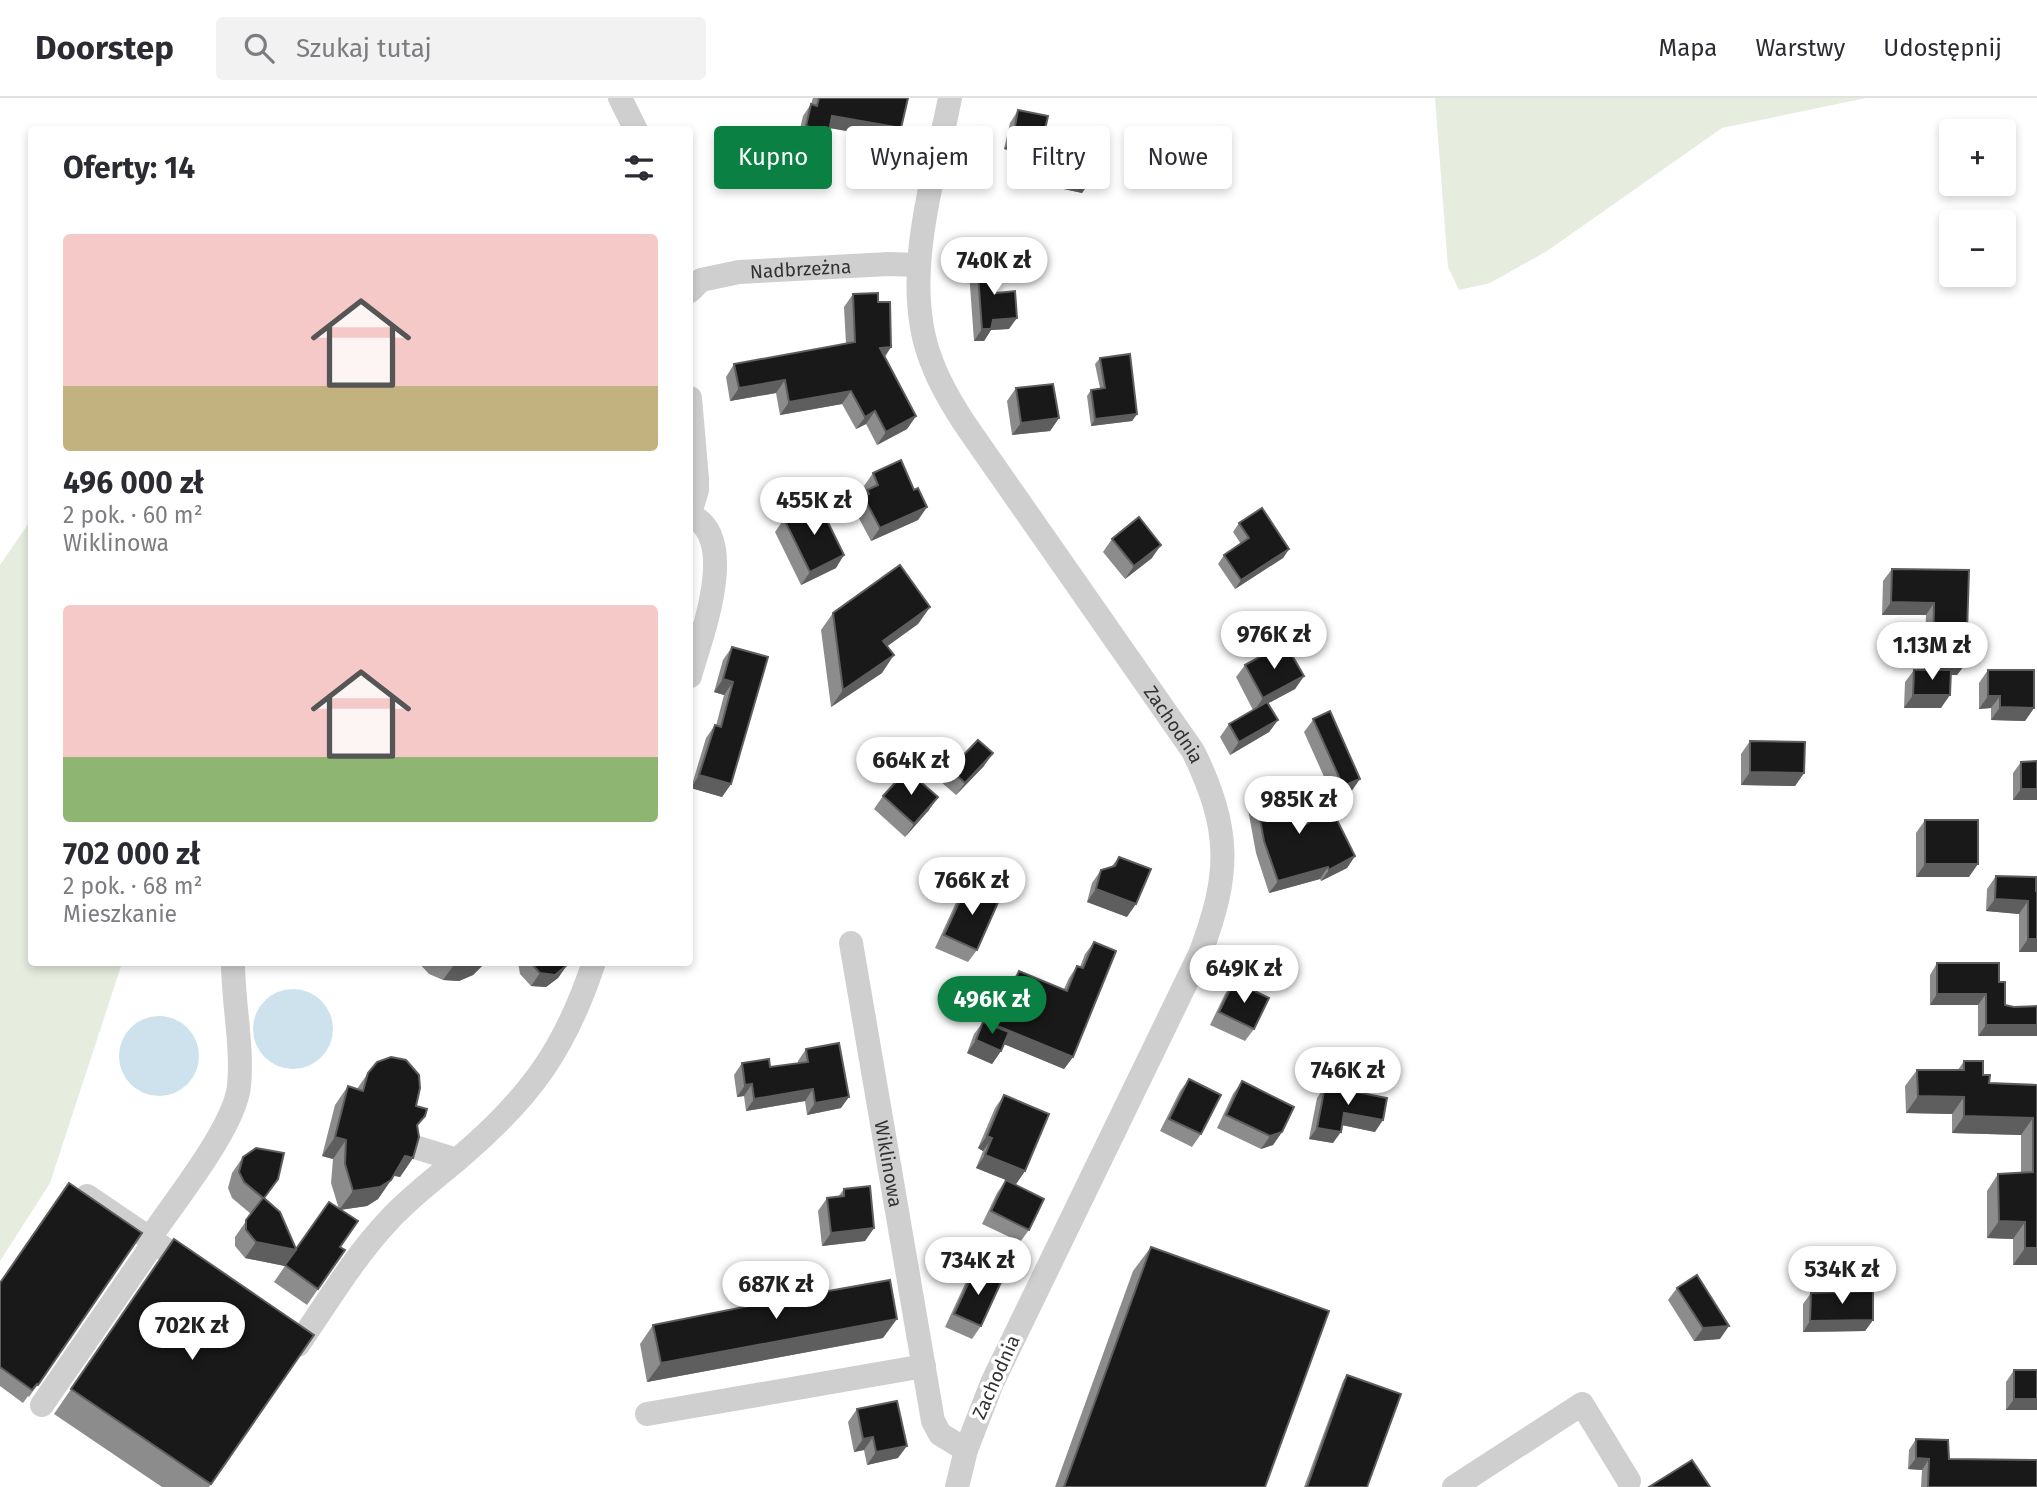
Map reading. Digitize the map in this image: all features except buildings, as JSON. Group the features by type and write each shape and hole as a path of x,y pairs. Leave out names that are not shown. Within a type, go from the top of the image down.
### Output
{"street":[{"path":"620,98 634,126"},
{"name":"Zachodnia","path":"950,98 923,228 919,265 919,300 930,359 948,397 1193,751 1218,810 1222,851 1219,895 1200,954 992,1383 966,1450 957,1487"},
{"name":"Nadbrzeżna","path":"693,279 739,272 889,264 919,265"},
{"path":"693,433 697,479 693,504"},
{"path":"693,516 703,524 708,533 715,566 712,597 693,666"},
{"name":"Wiklinowa","path":"850,943 936,1427 948,1440 966,1450"},
{"path":"42,1405 224,1129 237,1098 240,1076 233,966"},
{"path":"287,1334 358,1259 388,1220 511,1111 542,1073 568,1031 592,966"},
{"path":"418,1147 457,1160"},
{"path":"75,1188 210,1279"},
{"path":"647,1414 924,1367"},
{"path":"1454,1487 1582,1404 1629,1480"}],"shaded area":[{"path":"1435,98 1866,98 1722,128 1547,251 1490,283 1459,290 1448,267"},
{"path":"28,524 28,966 121,966 50,1183 0,1261 0,565"}],"water":[{"path":"293,989 308,992 321,1001 330,1014 333,1029 330,1044 321,1057 308,1066 293,1069 278,1066 265,1057 256,1044 253,1029 256,1014 265,1001 278,992"},
{"path":"159,1016 174,1019 187,1028 196,1041 199,1056 196,1071 187,1084 174,1093 159,1096 144,1093 131,1084 122,1071 119,1056 122,1041 131,1028 144,1019"}]}
